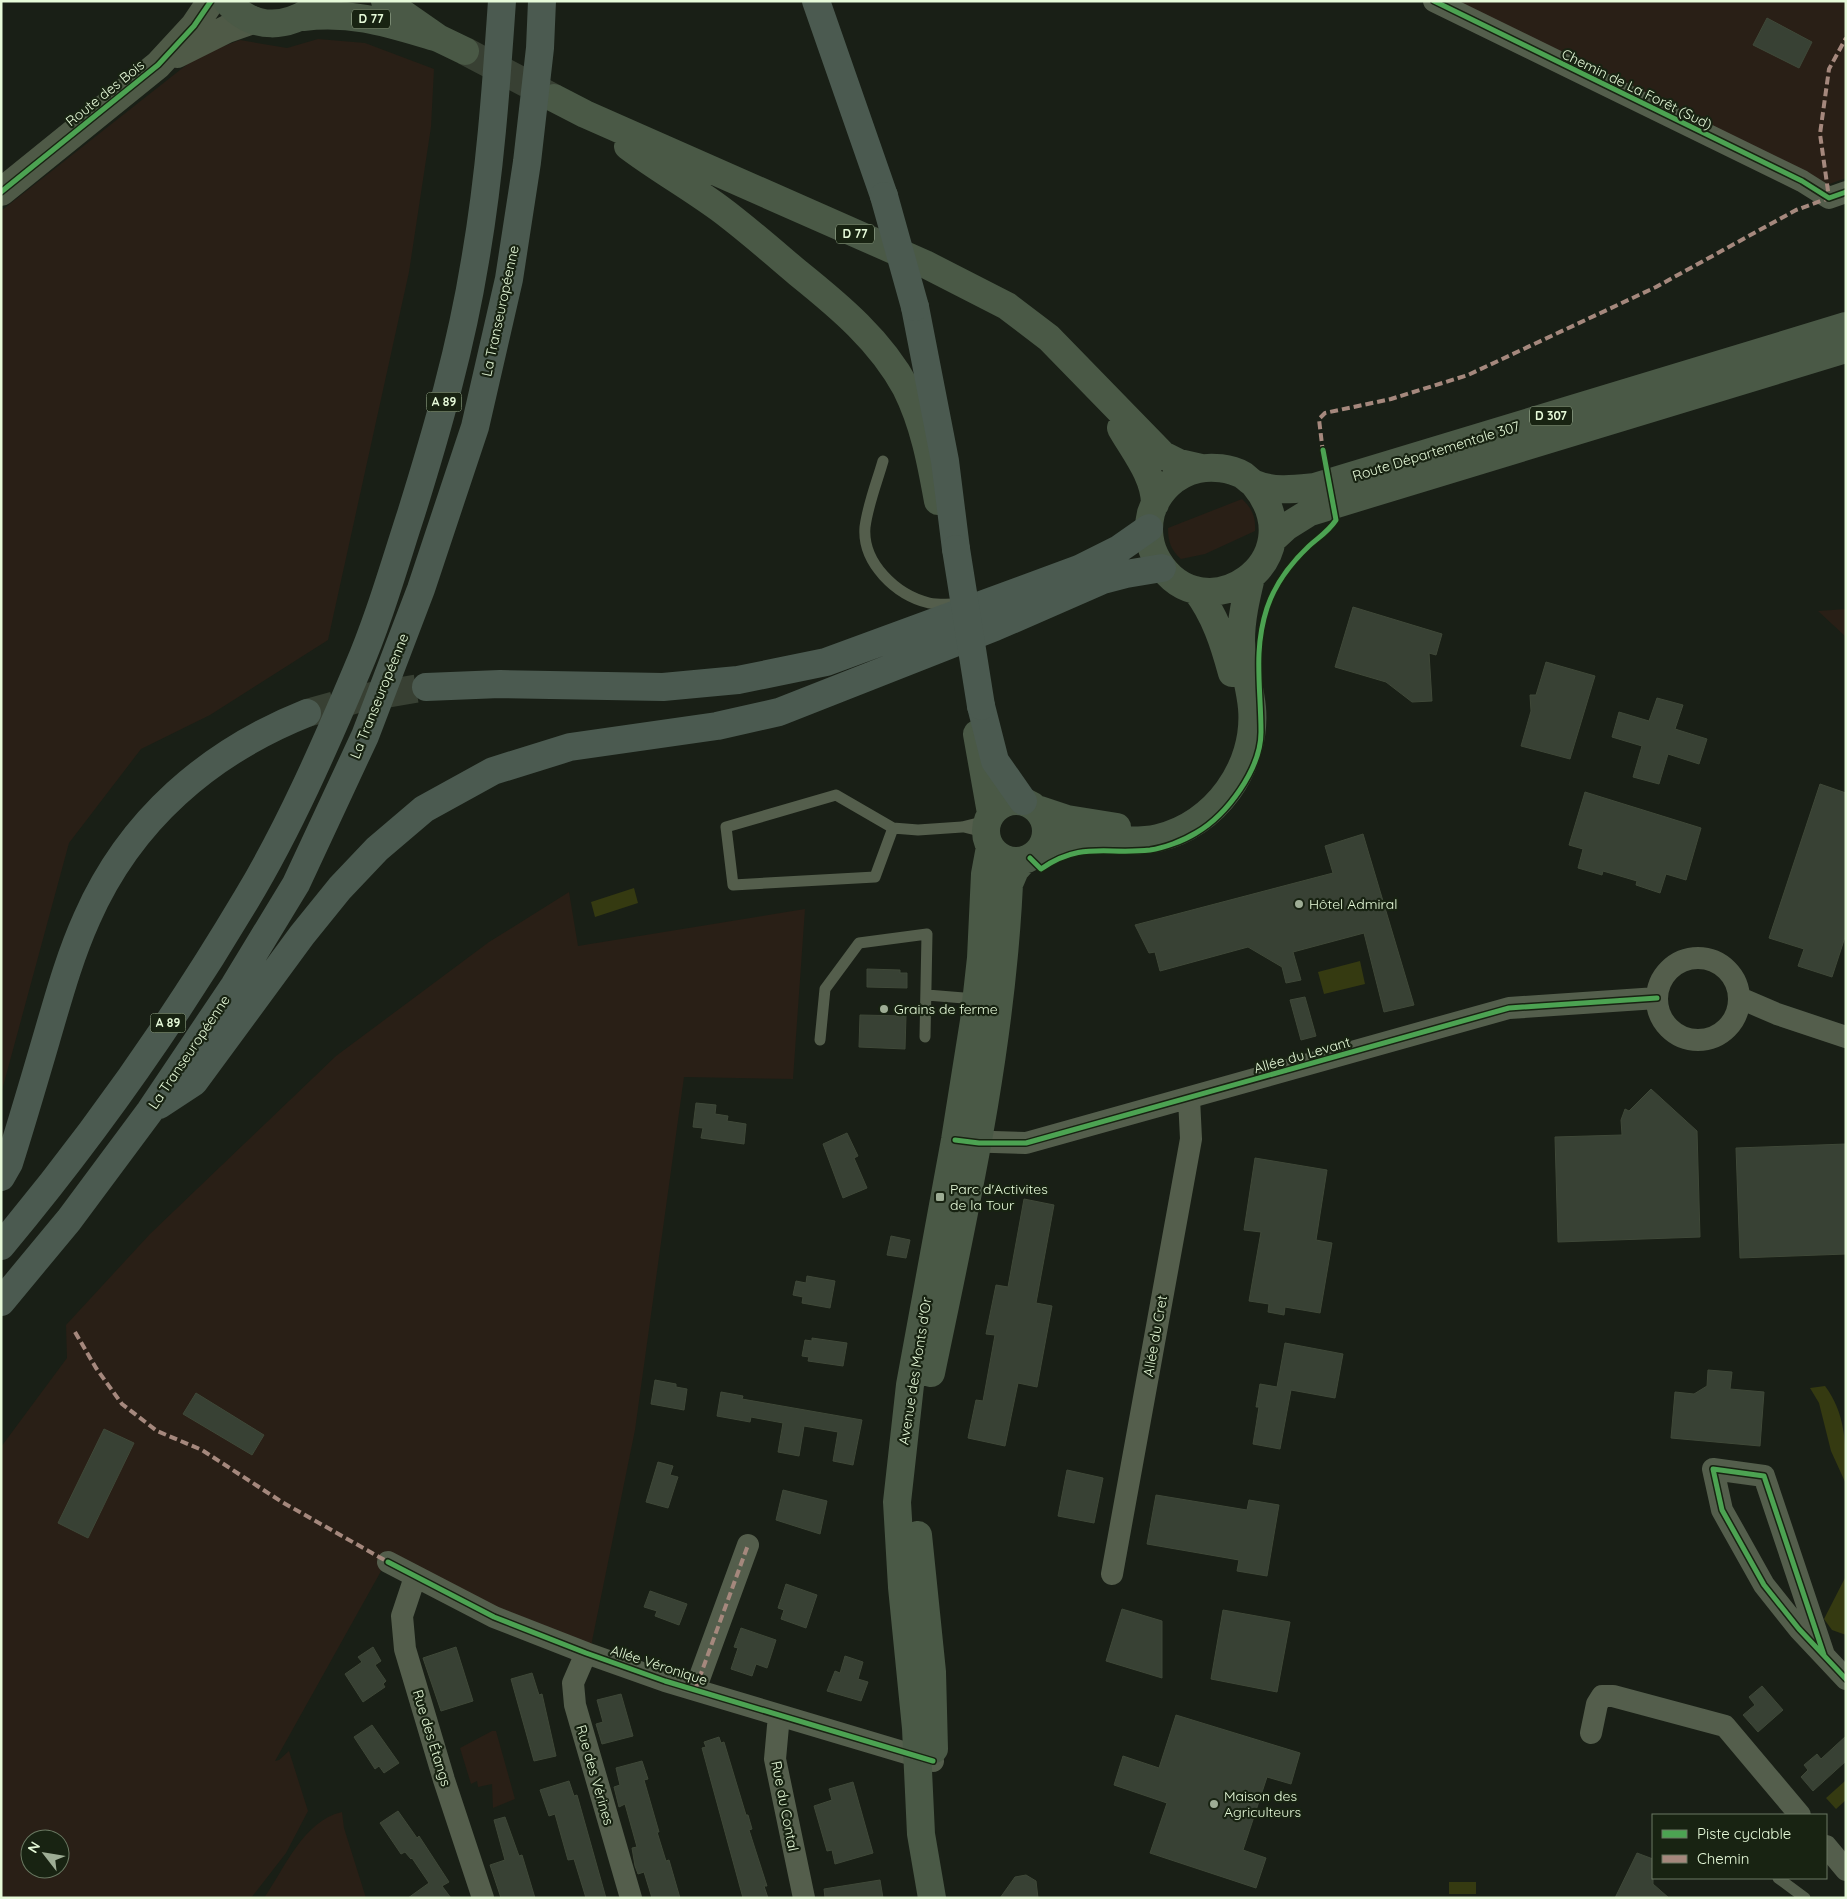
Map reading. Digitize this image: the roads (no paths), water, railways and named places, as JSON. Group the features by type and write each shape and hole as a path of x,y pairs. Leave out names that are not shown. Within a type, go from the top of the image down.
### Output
{"highway":[{"name":"A 89","path":"1,1246 119,1097 238,912 307,782 358,667 430,455 455,362 475,262 493,130 502,1"},
{"name":"La Transeuropéenne","path":"1,1302 69,1220 150,1111 234,986 296,884 365,736 421,588 475,427 509,279 527,162 540,48 542,1"},
{"path":"816,1 884,196 915,307 946,461 951,550 976,707 995,761 1030,805"},
{"path":"426,687 500,684 663,687 738,680 826,662 978,604 1079,569 1119,549 1152,516"},
{"path":"150,1111 194,1082 302,935 340,888 376,849 424,809 493,771 570,746 717,726 779,712 996,627 1103,580 1162,568"},
{"path":"1,1177 9,1163 67,970 87,918 111,873 131,843 188,782 225,753 271,727 307,712"}],"main road":[{"path":"227,1 252,20 278,24 313,9"},
{"name":"D 77","path":"385,1 438,38 465,51"},
{"name":"D 77","path":"313,9 347,15 438,38"},
{"name":"D 77","path":"554,98 585,114 925,264 986,294 1020,315 1049,338 1163,455 1179,463 1201,468"},
{"path":"585,114 639,155 719,208 820,290 865,331 888,360 906,388 920,420 951,550"},
{"name":"Route Départementale 307","path":"1254,484 1282,490 1315,487 1349,478 1846,326"},
{"name":"Route Départementale 307","path":"1273,539 1286,527 1310,512 1846,349"},
{"name":"D 77","path":"1101,392 1135,449 1152,486 1152,516"},
{"path":"1201,468 1220,468 1242,475 1254,484 1264,496 1270,509 1273,524 1273,539 1261,566 1251,577 1225,590 1196,590 1177,582 1162,568 1152,549 1152,516 1169,484 1184,474 1201,468"},
{"path":"1196,590 1207,604 1224,641 1234,681 1237,718 1232,753 1221,776 1205,796 1183,813 1159,823 1134,827 1088,824 1030,805 1009,801 996,808 983,831 1004,859 1032,855 1097,840 1129,842 1157,838 1181,831 1218,805 1232,785 1246,756 1251,736 1252,709 1241,641 1242,619 1251,577"},
{"name":"Avenue des Monts d'Or","path":"976,707 981,751 989,999"},
{"path":"1030,805 1046,823 1047,832 1032,855"},
{"name":"Avenue des Monts d'Or","path":"938,1898 933,1821 902,1588 897,1502 910,1385 967,1142 1009,884 1015,870 1032,855"},
{"name":"Avenue des Monts d'Or","path":"925,1758 921,1834 932,1898"}],"street":[{"name":"Route des Bois","path":"1,192 158,65 194,26 211,1"},
{"name":"Chemin de La Forêt (Sud)","path":"1434,1 1802,181 1838,195"},
{"name":"Route des Bois","path":"158,65 211,36 252,20"},
{"path":"1699,957 1711,959 1727,970 1738,985 1740,998 1738,1011 1732,1023 1712,1039 1698,1041 1685,1039 1664,1023 1658,1011 1659,985 1670,969 1686,959 1699,957"},
{"name":"Allée du Levant","path":"967,1142 1026,1143 1509,1008 1657,998"},
{"path":"1740,998 1777,1014 1846,1037"},
{"name":"Allée du Cret","path":"1112,1574 1190,1139 1189,1098"},
{"path":"1824,1655 1764,1476 1713,1469 1722,1510 1764,1585 1824,1655 1846,1679"},
{"path":"695,1690 748,1545"},
{"name":"Allée Véronique","path":"388,1562 494,1617 586,1653 695,1690 925,1758"},
{"name":"Rue des Étangs","path":"415,1577 402,1616 405,1649 444,1780 483,1898"},
{"name":"Rue des Vérines","path":"586,1653 573,1683 575,1705 631,1898"},
{"path":"1591,1732 1597,1704 1602,1696 1613,1696 1725,1726 1799,1814"},
{"name":"Rue du Contal","path":"779,1714 775,1758 804,1898"},
{"path":"1827,1847 1846,1870"}],"lane":[{"path":"884,461 870,502 865,529 870,557 888,581 906,594 930,603 978,604"},
{"path":"893,828 875,877 733,884 726,827 836,795 893,828 983,831"},
{"path":"820,1040 825,989 859,943 927,934 925,1037"},
{"path":"927,995 989,999"},
{"path":"1779,1879 1805,1898"}],"tunnel":[{"path":"465,51 554,98"},
{"path":"307,713 361,698 426,687"}],"place":[{"name":"Hôtel Admiral","path":"1299,904"},
{"name":"Grains de ferme","path":"884,1009"},
{"name":"Parc d'Activites de la Tour","path":"940,1197"},
{"name":"Maison des Agriculteurs","path":"1214,1804"}]}
